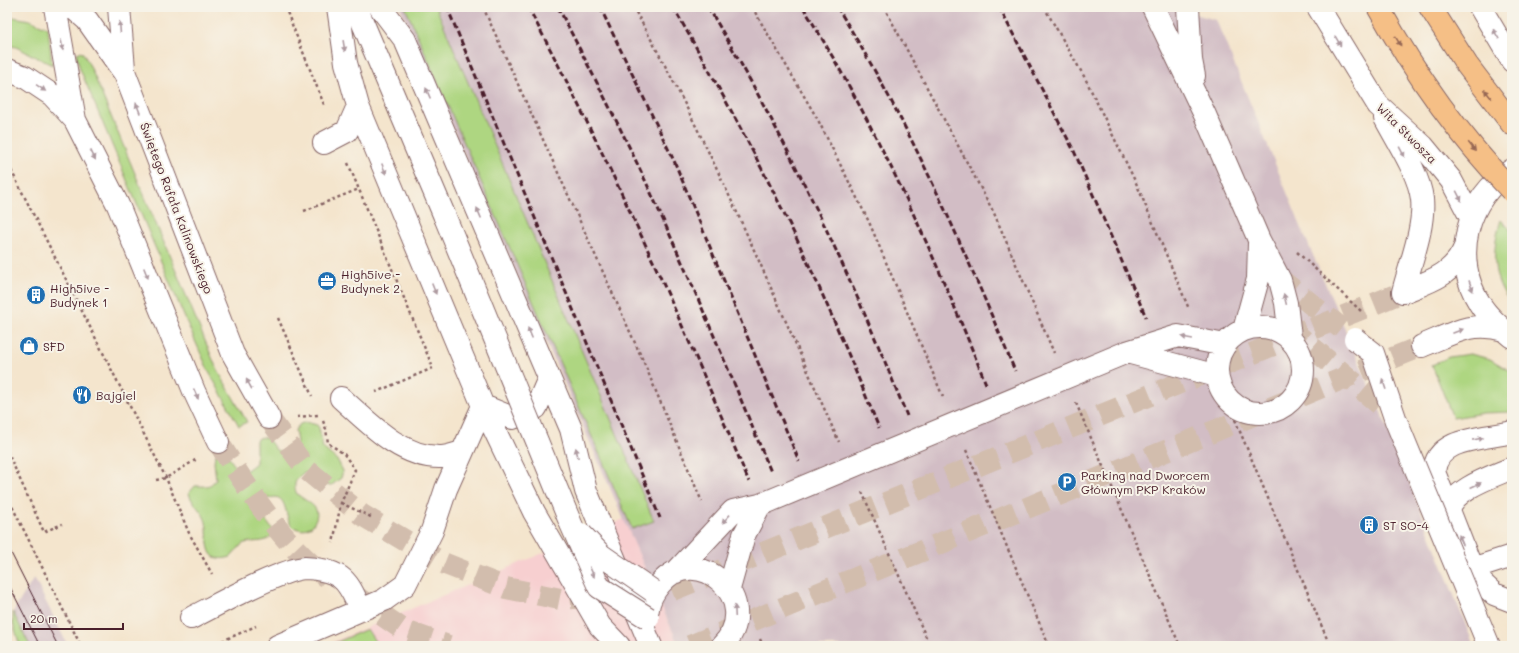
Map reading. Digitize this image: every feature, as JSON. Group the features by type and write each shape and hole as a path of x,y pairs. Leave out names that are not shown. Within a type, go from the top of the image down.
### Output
{"main road":[{"path":"1378,7 1418,73 1439,103 1474,149 1512,191"},
{"path":"1430,7 1466,65 1512,124"}],"street":[{"path":"55,7 75,120"},
{"name":"Świętego Rafała Kalinowskiego","path":"72,7 87,20 125,74 232,354 268,418"},
{"path":"119,7 125,74"},
{"path":"338,7 346,63 358,106 483,406 534,512 600,626 619,646"},
{"path":"356,7 445,217 571,524 599,587 648,618"},
{"path":"380,7 405,40 571,429 586,491 651,646"},
{"path":"1153,7 1206,115 1259,240 1280,280 1286,303 1290,337"},
{"path":"1188,7 1191,60 1194,76"},
{"name":"Wita Stwosza","path":"1318,7 1378,105 1423,146 1451,180 1471,218"},
{"path":"1480,7 1512,61"},
{"path":"7,70 25,77 52,95 75,120 118,205 194,391 218,442"},
{"path":"1378,105 1411,169 1422,198 1421,222 1403,292 1444,274 1457,262 1465,247 1471,218 1487,192 1496,181 1512,170"},
{"path":"324,143 347,131 358,106"},
{"path":"1244,330 1258,279 1259,240"},
{"path":"1465,247 1469,279 1473,292 1480,305 1508,333"},
{"path":"1260,326 1271,328 1290,337 1299,349 1303,362 1303,376 1299,390 1290,402 1278,410 1263,413 1247,411 1233,404 1222,392 1217,376 1218,360 1225,345 1234,335 1244,330 1260,326"},
{"path":"1422,346 1473,326 1487,326 1508,333"},
{"path":"661,646 653,634 648,618 648,604 654,591 663,580 676,572 733,511 760,505 1127,352 1178,336 1225,345"},
{"path":"1355,339 1373,353 1390,415 1489,646"},
{"path":"1127,352 1217,376"},
{"path":"483,406 512,418 536,408 549,378"},
{"path":"341,398 375,429 406,450 440,457 462,452"},
{"path":"277,646 384,600 405,585 432,531 462,452 483,406"},
{"path":"1506,595 1482,583 1472,569 1434,472 1436,460 1441,453 1452,446 1512,432"},
{"path":"1449,511 1454,501 1462,492 1512,468"},
{"path":"729,589 744,535 760,505"},
{"path":"571,524 601,555 654,591"},
{"path":"1472,569 1512,556"},
{"path":"191,618 276,577 304,568 327,571 340,576 348,584 361,610"},
{"path":"676,572 690,569 705,571 718,578 729,589 734,601 736,614 734,627 728,639 722,646"}],"path":[{"path":"482,7 645,365 706,509"},
{"path":"633,7 662,57 723,183 841,445"},
{"path":"752,7 818,120 869,222 944,398"},
{"path":"884,7 994,213 1057,358"},
{"path":"7,166 10,168 166,478 189,533 227,600"},
{"path":"304,211 359,189"},
{"path":"278,318 314,401"},
{"path":"414,324 433,368"},
{"path":"1075,402 1180,646"},
{"path":"317,408 326,429 328,443 344,454 355,470 341,503 327,571"},
{"path":"965,449 1049,646"},
{"path":"7,450 44,532 62,524"},
{"path":"860,488 930,646"},
{"path":"7,496 81,646"},
{"path":"341,503 374,518"},
{"path":"757,632 763,646"}],"shaded area":[{"path":"400,7 1170,7 1216,20 1309,246 1386,424 1474,646 679,646"},
{"path":"624,519 679,646 323,646"},
{"path":"34,578 68,646 30,646 13,612"}],"green space":[{"path":"405,7 436,7 654,521 632,529"},
{"path":"7,16 30,20 48,28 52,65 16,47 7,45"},
{"path":"79,52 83,53 90,66 216,367 247,422 239,426 209,372 184,316 80,69 76,54"},
{"path":"1501,220 1512,231 1512,303 1500,285 1496,274 1496,242"},
{"path":"1470,354 1490,359 1512,372 1512,412 1483,413 1453,418 1432,365 1449,357"},
{"path":"306,422 317,425 323,448 338,461 343,471 341,478 332,485 323,485 315,476 307,473 304,473 297,479 295,487 297,494 316,510 316,520 312,526 302,530 292,527 284,504 277,497 271,498 263,501 260,513 273,530 272,535 266,540 242,544 231,557 221,559 215,557 211,553 209,547 205,519 190,497 189,493 195,486 209,485 214,482 216,479 214,462 215,455 223,452 236,467 242,470 247,470 256,463 256,440 263,437 266,438 276,450 284,453 289,452 297,442 295,430 300,424"},
{"path":"13,612 30,646 20,646 13,623"},
{"path":"367,629 378,646 328,646"}],"tunnel":[{"path":"1276,276 1341,328"},
{"path":"639,594 665,593 1403,292"},
{"path":"1292,323 1296,334 1384,408"},
{"path":"690,646 1422,346"},
{"path":"269,418 307,470 362,515 443,563 506,588 560,599 601,596"},
{"path":"218,442 267,515 281,533 295,549 327,577"},
{"path":"355,596 405,631 448,646"}],"tram line":[{"path":"7,545 58,646"},
{"path":"7,581 40,646"}],"railway":[{"path":"447,7 660,518"},
{"path":"528,7 588,124 644,242 698,362 749,482"},
{"path":"558,7 648,187 703,310 771,472"},
{"path":"600,7 675,163 799,461"},
{"path":"673,7 731,111 786,217 811,269 879,428"},
{"path":"708,7 737,56 816,207 886,363 907,416"},
{"path":"803,7 856,98 903,191 946,287 986,384"},
{"path":"837,7 888,95 934,185 1015,371"},
{"path":"999,7 1074,151 1146,317"}],"place":[{"name":"High5ive - Budynek 2","path":"327,281"},
{"name":"High5ive - Budynek 1","path":"36,295"},
{"name":"SFD","path":"29,346"},
{"name":"Bajgiel","path":"82,395"},
{"name":"Parking nad Dworcem Głównym PKP Kraków","path":"1067,482"},
{"name":"ST SO-4","path":"1369,525"}]}
